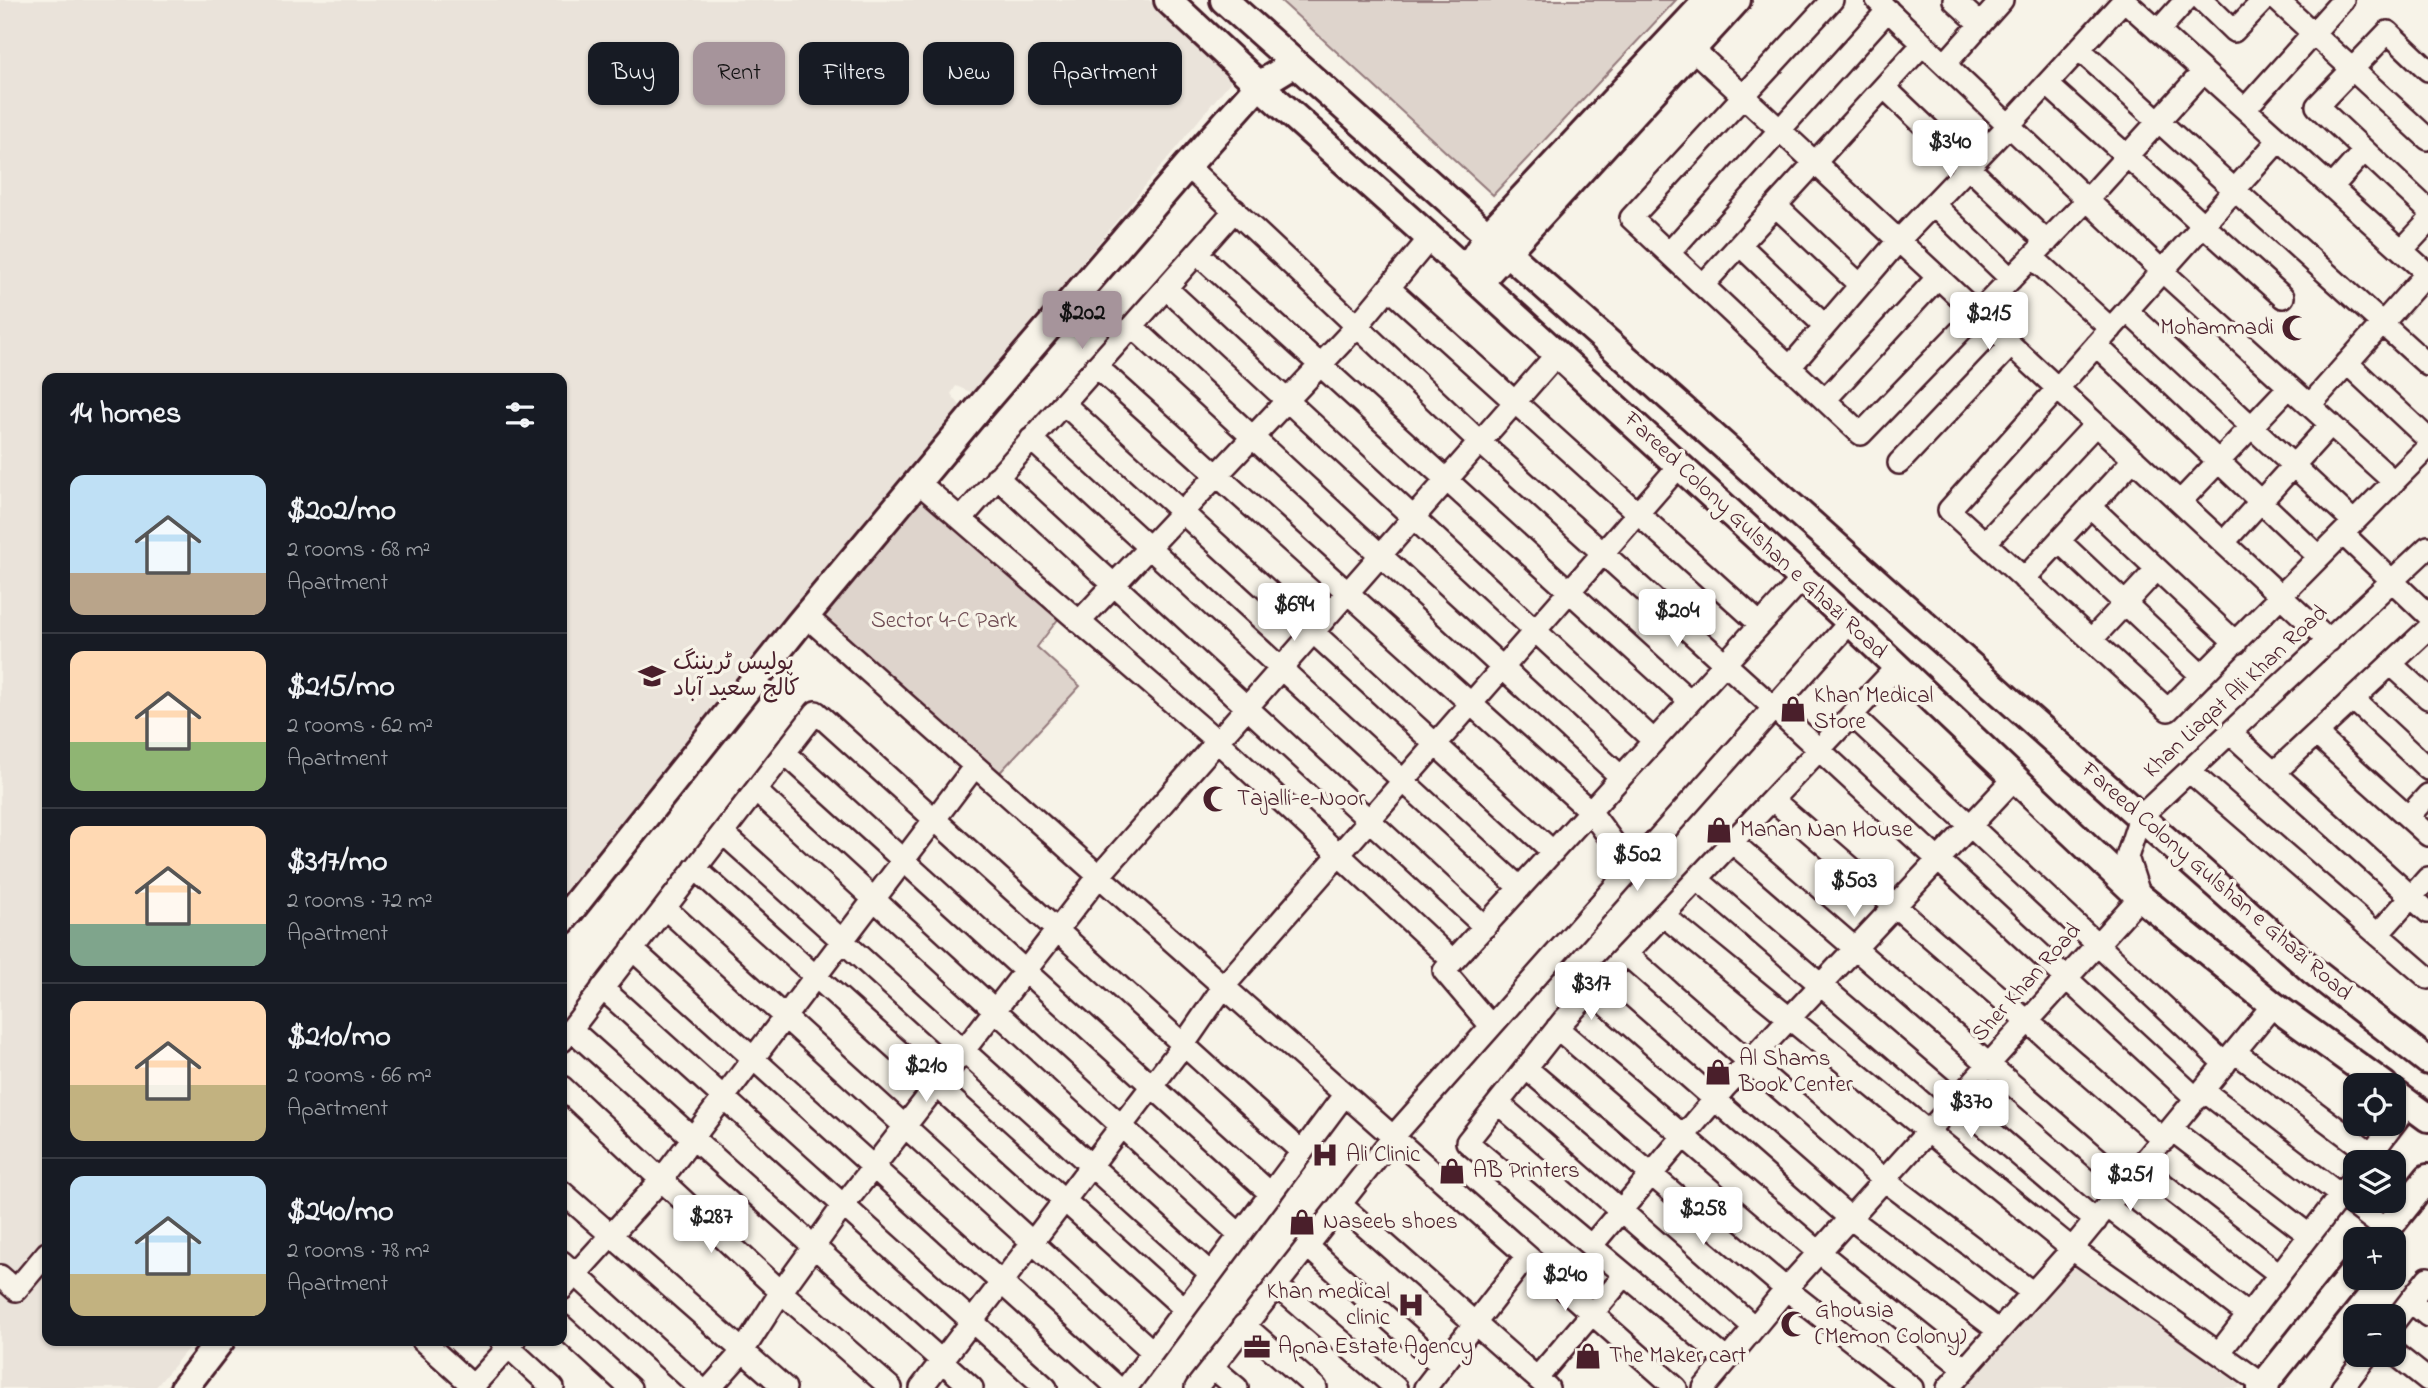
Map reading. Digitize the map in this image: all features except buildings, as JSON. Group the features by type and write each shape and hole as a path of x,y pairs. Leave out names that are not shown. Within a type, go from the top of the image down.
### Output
{"main road":[{"name":"Fareed Colony Gulshan e Ghazi Road","path":"1168,0 1803,578 2140,897 2273,1004 2368,1073"},
{"name":"Fareed Colony Gulshan e Ghazi Road","path":"1224,0 2313,971 2428,1061"},
{"path":"1685,41 1708,0"},
{"path":"1472,276 1498,242 1685,41 1737,0"},
{"path":"567,915 806,616 1187,166 1259,85 1295,63"},
{"path":"2389,1227 2428,1178"},
{"path":"2264,1387 2343,1286"},
{"path":"184,1388 216,1346"}],"street":[{"path":"1832,0 1631,218 1861,434 2087,200 2203,72"},
{"path":"1954,0 1980,24"},
{"path":"1945,64 2002,0"},
{"path":"1790,367 1899,240 2124,0 2428,273 2309,405"},
{"path":"2158,31 2186,0"},
{"path":"2202,0 2234,31 2264,0"},
{"path":"2277,0 2428,139"},
{"path":"2245,109 2343,0"},
{"path":"1669,253 1780,130 1882,5 2162,271 2394,482"},
{"path":"2428,69 2388,32 2317,106 2428,210"},
{"path":"1685,41 2329,641"},
{"path":"1703,285 1923,44"},
{"path":"2079,49 2428,365"},
{"path":"2047,84 2283,297"},
{"path":"1884,87 1968,168 2111,329"},
{"path":"2279,140 1949,510 2168,710 2428,447"},
{"path":"2332,187 2364,151"},
{"path":"1187,166 1480,442 1774,708 2066,979 2200,1095 2340,1195 2374,1227"},
{"path":"1934,204 2011,279"},
{"path":"1776,205 1860,285"},
{"path":"961,519 1235,210"},
{"path":"2402,250 2428,222"},
{"path":"1079,622 1357,326 1430,238"},
{"path":"1740,244 1825,326"},
{"path":"1197,253 1690,701"},
{"path":"1825,400 1938,277"},
{"path":"1166,288 1654,741"},
{"path":"1389,288 1760,624"},
{"path":"2127,310 2293,466 2393,582 2428,615"},
{"path":"1132,326 1621,776"},
{"path":"1899,463 2011,345"},
{"path":"2096,345 2319,558"},
{"path":"710,1388 744,1351 781,1292 843,1206 1099,876 1557,354"},
{"path":"2347,363 2428,439"},
{"path":"1096,366 1590,811 1632,868"},
{"path":"2180,502 2289,387"},
{"path":"1063,403 1553,852"},
{"path":"1985,543 2096,424"},
{"path":"2224,542 2331,424"},
{"path":"1031,439 1520,888"},
{"path":"2024,579 2134,459"},
{"path":"921,1388 1184,1044 1224,986 1679,466"},
{"path":"997,477 1485,927"},
{"path":"918,482 1217,741 1453,961"},
{"path":"2090,506 2235,643"},
{"path":"2059,541 2202,676"},
{"name":"Khan Liaqat Ali Khan Road","path":"2140,897 2127,857 2140,817 2428,547"},
{"path":"2091,640 2157,569"},
{"path":"1492,1026 1444,971 1803,578"},
{"path":"806,616 1676,1388"},
{"path":"1196,1388 1393,1137 1850,622"},
{"path":"2274,773 2428,629"},
{"path":"2391,664 2428,698"},
{"path":"1727,1360 1467,1142 1591,991 1897,667"},
{"path":"2353,699 2428,769"},
{"path":"567,1034 816,712 1302,1152"},
{"path":"1852,715 2097,944 2230,1058 2357,1150"},
{"path":"2230,733 2428,912"},
{"path":"2316,734 2428,835"},
{"path":"785,753 1271,1194"},
{"path":"567,1274 611,1235 661,1180 975,765"},
{"path":"2189,771 2428,978"},
{"path":"1591,1246 1749,1062 2014,779"},
{"path":"756,791 1240,1235"},
{"path":"2408,817 2428,795"},
{"path":"1773,800 2028,1021 2168,1135 2309,1235"},
{"path":"723,833 1211,1274"},
{"path":"1732,842 1989,1064 2134,1176 2279,1274"},
{"path":"695,869 1185,1309"},
{"path":"2378,934 2428,878"},
{"path":"1697,879 1955,1101 2102,1214 2248,1315"},
{"name":"Sher Khan Road","path":"1704,1388 1786,1289 2140,897"},
{"path":"664,908 1153,1352"},
{"path":"1663,915 2072,1249 2264,1387"},
{"path":"632,949 1118,1388"},
{"path":"1626,954 1884,1181 2033,1293"},
{"path":"602,988 1046,1388"},
{"path":"1591,991 1850,1218 1999,1331"},
{"path":"1948,1388 2102,1214 2273,1004"},
{"path":"1558,1028 1819,1252 1965,1368"},
{"path":"567,1036 692,1138 972,1388"},
{"path":"1526,1068 1786,1289 1912,1388"},
{"path":"567,1092 781,1292 891,1388"},
{"path":"1126,1388 1345,1094"},
{"path":"1498,1103 1755,1327"},
{"path":"2374,1150 2410,1105"},
{"path":"2219,1353 2343,1191"},
{"path":"567,1196 785,1388"},
{"path":"1340,1204 1543,1383 1592,1314 1625,1275"},
{"path":"1307,1246 1442,1366"},
{"path":"1425,1388 1528,1256"},
{"path":"0,1276 16,1290 42,1259"},
{"path":"567,1276 700,1388"},
{"path":"2406,1306 2428,1278"},
{"path":"1276,1284 1396,1388"},
{"path":"2410,1301 2428,1315"},
{"path":"1244,1325 1316,1388"},
{"path":"567,1331 630,1388"},
{"path":"429,1346 474,1387 506,1346"},
{"path":"511,1346 553,1388"},
{"path":"2406,1363 2428,1380"},
{"path":"1212,1367 1237,1388"},
{"path":"2348,1386 2360,1367"}],"shaded area":[{"name":"پولیس ٹریننگ کالج سعید آباد","path":"0,0 1149,0 1234,77 975,394 956,386 951,394 962,408 567,888 567,373 42,373 42,1346 190,1346 155,1388 0,1388"},
{"path":"2074,1263 2240,1385 2238,1388 1962,1388"}],"green space":[{"path":"1280,0 1676,0 1493,195"},
{"name":"Sector 4-C Park","path":"918,482 1065,610 1037,647 1080,686 992,781 806,616"}],"place":[{"name":"Mohammadi","path":"2295,328"},
{"name":"پولیس ٹریننگ کالج سعید آباد","path":"652,676"},
{"name":"Khan Medical Store","path":"1793,709"},
{"name":"Tajalli-e-Noor","path":"1216,799"},
{"name":"Manan Nan House","path":"1719,830"},
{"name":"Al Shams Book Center","path":"1718,1072"},
{"name":"Ali Clinic","path":"1325,1155"},
{"name":"AB Printers","path":"1452,1171"},
{"name":"Naseeb shoes","path":"1302,1222"},
{"name":"Khan medical clinic","path":"1411,1305"},
{"name":"Ghousia (Memon Colony)","path":"1794,1324"},
{"name":"Apna Estate Agency","path":"1257,1347"},
{"name":"The Maker cart","path":"1588,1356"}]}
